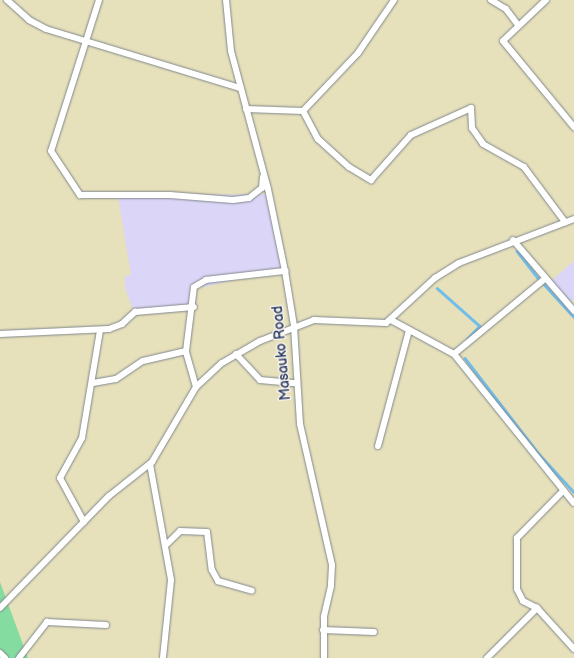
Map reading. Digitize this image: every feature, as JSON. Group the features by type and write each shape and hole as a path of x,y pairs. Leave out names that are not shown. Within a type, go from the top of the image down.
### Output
{"street":[{"path":"7,0 39,27 84,39 240,88"},
{"path":"99,0 84,39 51,151 80,195 249,198 262,188 264,174"},
{"name":"Masauko Road","path":"226,0 231,51 264,174 285,271 294,326 296,383 305,450 332,565 323,630 324,658"},
{"path":"246,109 303,111 358,52 394,0"},
{"path":"491,0 509,12 518,25"},
{"path":"546,0 518,25 503,41 517,60 574,127"},
{"path":"303,111 318,139 349,167 371,180 411,135 471,108 472,128 483,144 524,167 565,222"},
{"path":"0,608 118,487 150,464 196,387 208,373 236,354 294,326 322,318 375,324 391,320 440,274 513,240 574,219"},
{"path":"513,240 574,311"},
{"path":"196,387 186,351 188,321 194,307 194,287 202,282 285,271"},
{"path":"454,354 546,278"},
{"path":"0,334 100,330 122,324 135,312 194,307"},
{"path":"391,320 454,354 574,503"},
{"path":"84,522 60,478 82,438 93,383 100,330"},
{"path":"378,446 409,330"},
{"path":"93,383 116,379 143,361 186,351"},
{"path":"236,354 260,380 296,383"},
{"path":"150,464 167,544 171,580 163,658"},
{"path":"563,491 517,538 519,596 526,604 537,608 574,649"},
{"path":"167,544 180,531 207,532 212,570 218,581 252,591"},
{"path":"487,658 537,608"},
{"path":"19,658 47,622 106,625"},
{"path":"323,630 374,632"},
{"path":"0,653 5,658"}],"shaded area":[{"path":"268,194 281,269 195,289 196,306 133,310 125,288 125,276 131,275 118,196"},
{"path":"574,261 574,299 570,302 551,281"}],"green space":[{"path":"0,582 28,658 0,658"}],"waterway":[{"path":"517,251 541,282"},
{"path":"543,283 574,317"},
{"path":"437,288 480,326 468,339"},
{"path":"465,358 539,454 574,492"}]}
